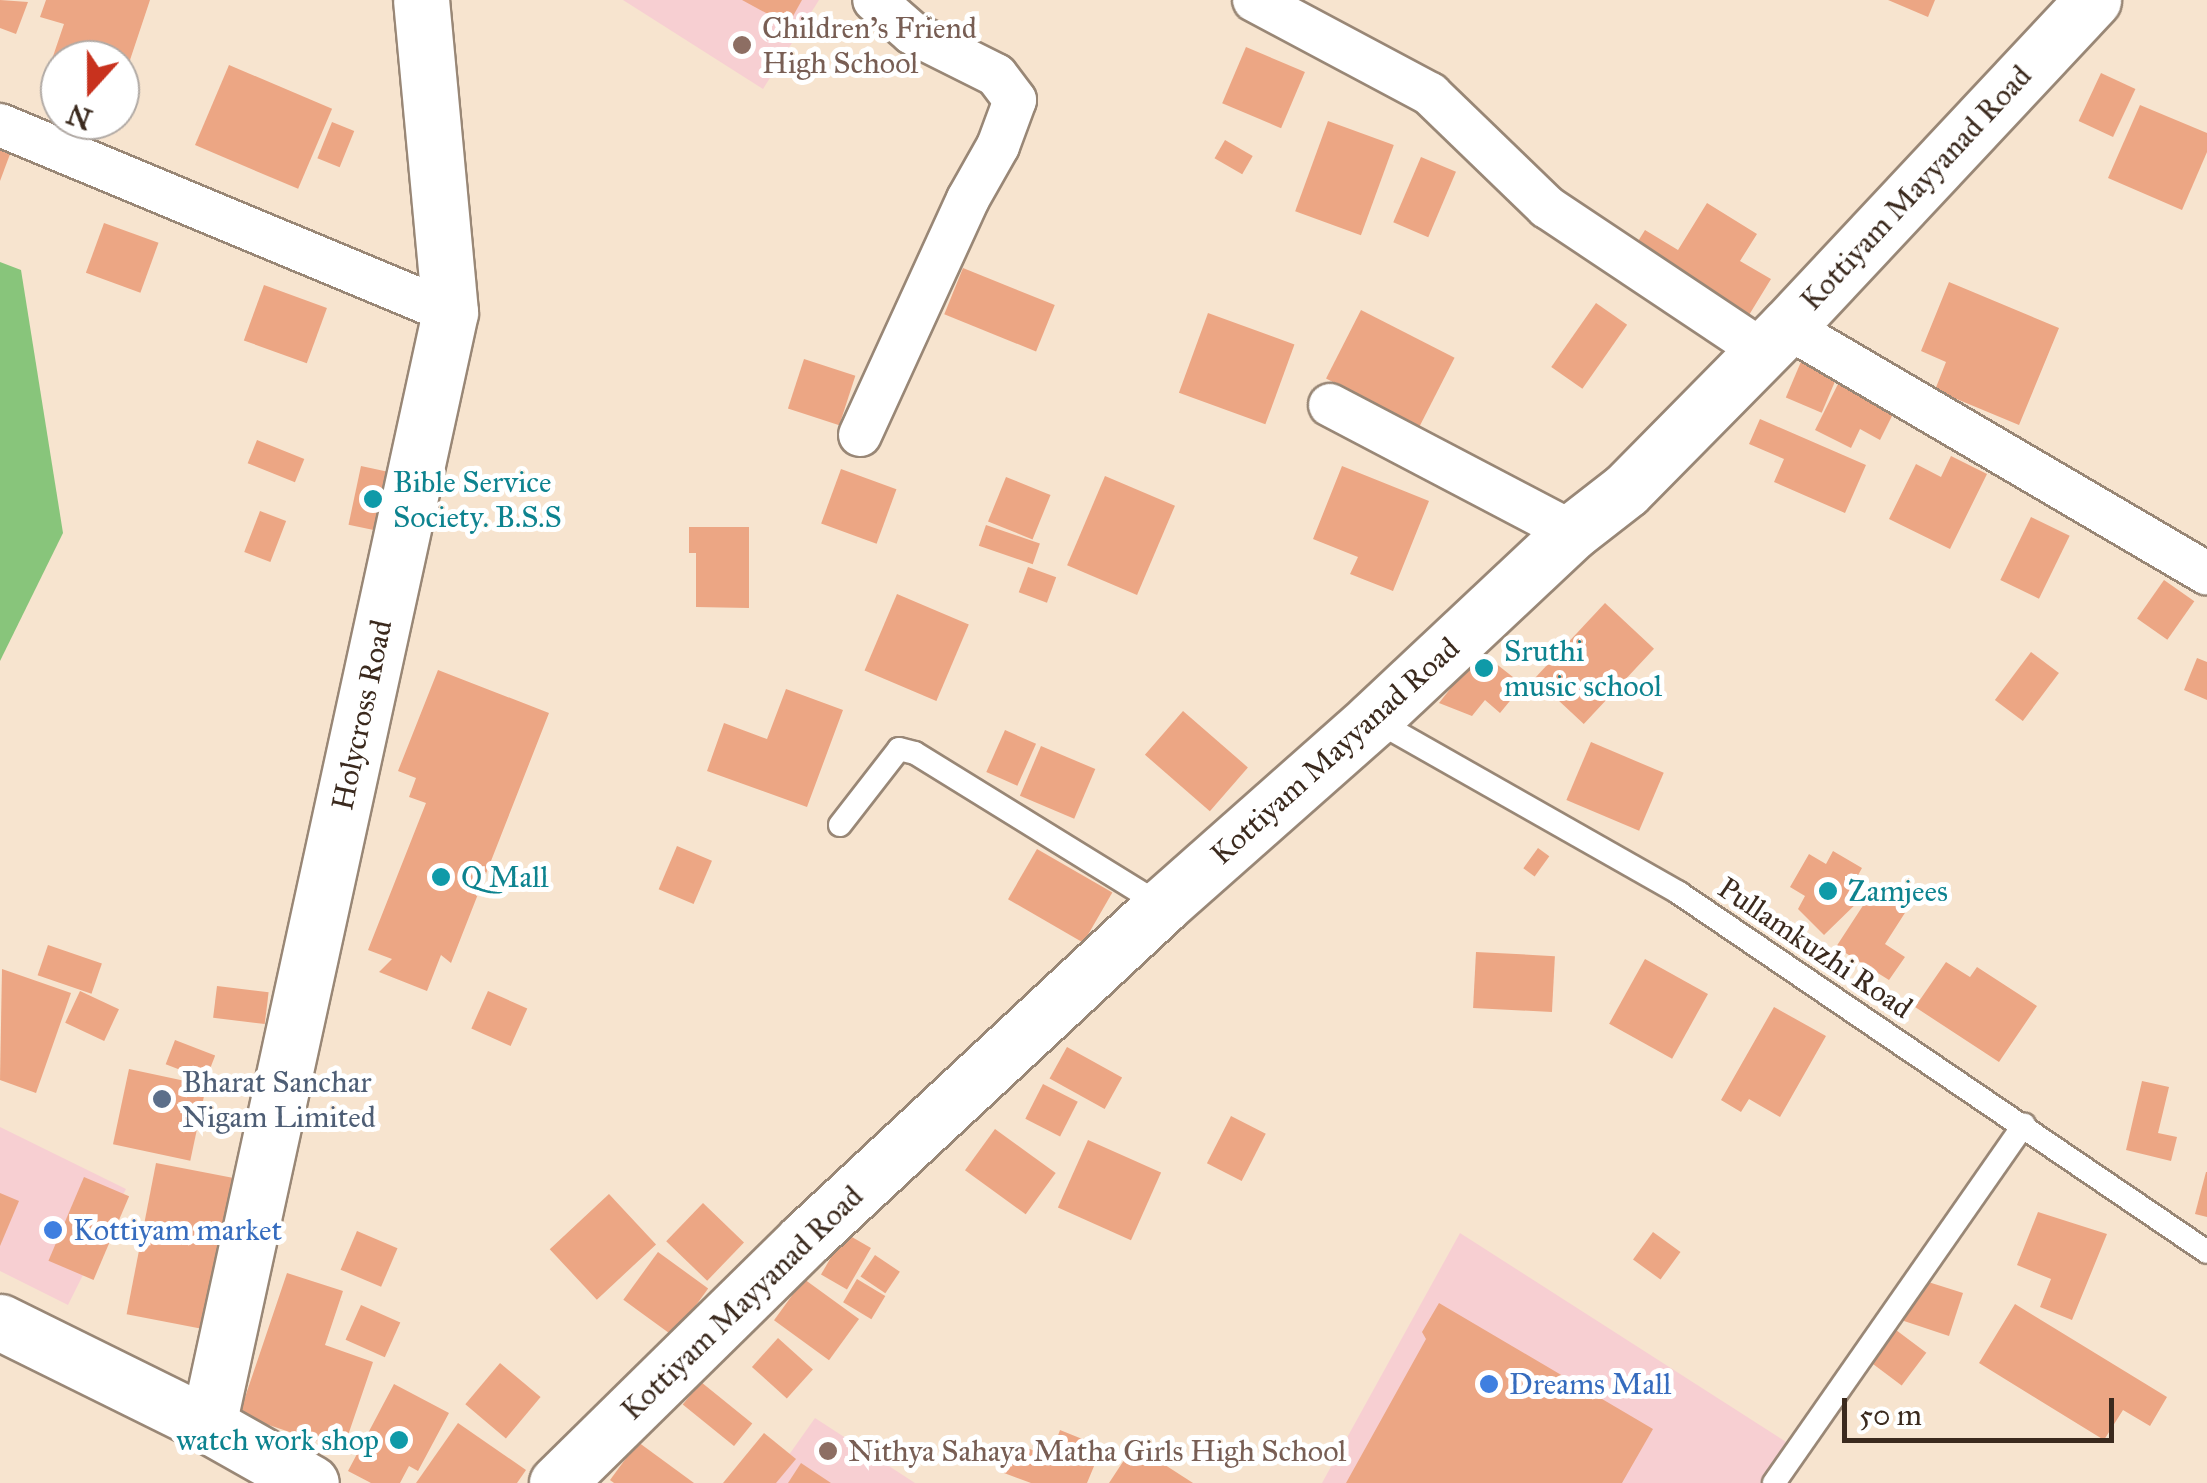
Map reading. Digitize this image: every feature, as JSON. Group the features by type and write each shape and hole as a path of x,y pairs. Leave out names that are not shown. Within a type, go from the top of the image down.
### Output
{"main road":[{"name":"Holycross Road","path":"208,1425 450,312 420,0"},
{"name":"Kottiyam Mayyanad Road","path":"557,1483 804,1240 1162,906 1373,719 1572,532 1626,490 1775,339 2093,0"},
{"path":"0,1322 208,1425 311,1483"}],"street":[{"path":"860,435 968,200 998,146 1014,100 996,75 912,33 874,0"},
{"path":"1254,0 1430,94 1548,207 1775,339 2207,573"},
{"path":"0,125 450,312"},
{"path":"1330,405 1572,532"}],"lane":[{"name":"Pullamkuzhi Road","path":"1373,719 1678,893 2207,1252"},
{"path":"840,825 899,749 915,753 1162,906"},
{"path":"1774,1483 2024,1125"}],"shaded area":[{"name":"Children's Friend High School","path":"623,0 819,0 763,89"},
{"name":"Kottiyam market","path":"0,1127 126,1189 68,1305 0,1271"},
{"name":"Dreams Mall","path":"1460,1233 1805,1454 1787,1483 1322,1483"},
{"name":"Nithya Sahaya Matha Girls High School","path":"815,1418 915,1483 769,1483"}],"green space":[{"path":"0,262 21,270 63,533 0,661"}],"building":[{"path":"0,0 28,2 16,34 0,28"},
{"path":"46,0 150,0 137,40 59,40 64,24 40,17"},
{"path":"742,0 802,0 788,25"},
{"path":"1888,0 1935,0 1928,17"},
{"path":"1246,47 1305,72 1281,128 1222,103"},
{"path":"229,65 332,109 298,189 195,145"},
{"path":"2101,73 2135,89 2113,137 2079,121"},
{"path":"2140,105 2207,133 2207,152 2182,210 2108,178"},
{"path":"1328,121 1394,145 1361,235 1295,211"},
{"path":"332,122 354,131 340,167 317,158"},
{"path":"0,132 16,138 0,181"},
{"path":"1225,140 1253,156 1242,174 1214,158"},
{"path":"1421,157 1456,172 1428,237 1393,222"},
{"path":"1707,203 1757,234 1740,261 1771,279 1749,315 1687,276 1632,251 1645,230 1678,250"},
{"path":"104,223 159,243 140,293 86,273"},
{"path":"963,268 1055,305 1036,351 944,314"},
{"path":"1949,282 2059,328 2019,425 1935,390 1946,362 1921,351"},
{"path":"264,285 327,308 307,363 244,340"},
{"path":"1596,303 1627,325 1582,389 1551,367"},
{"path":"1361,310 1455,358 1420,426 1326,379"},
{"path":"1208,313 1294,344 1265,424 1179,393"},
{"path":"1803,357 1839,372 1822,413 1786,398"},
{"path":"804,359 855,376 839,425 788,408"},
{"path":"1839,382 1895,410 1880,440 1860,429 1851,448 1815,430"},
{"path":"1760,419 1866,465 1845,513 1774,482 1784,459 1749,444"},
{"path":"257,440 304,459 295,482 248,463"},
{"path":"1951,456 1987,474 1950,549 1889,519 1916,464 1941,477"},
{"name":"Bible Service Society. B.S.S","path":"361,466 398,474 386,533 349,525"},
{"path":"1342,466 1429,501 1393,591 1350,574 1358,557 1313,539"},
{"path":"841,469 896,489 877,544 821,524"},
{"path":"1105,476 1175,506 1137,595 1067,565"},
{"path":"1006,477 1051,495 1033,539 988,522"},
{"path":"260,511 286,521 270,562 244,552"},
{"path":"2031,517 2070,536 2039,599 2000,580"},
{"path":"986,525 1040,544 1033,564 979,546"},
{"path":"689,527 749,527 749,608 696,607 696,553 689,553"},
{"path":"1028,567 1056,577 1047,603 1019,592"},
{"path":"2164,580 2194,601 2167,640 2137,619"},
{"path":"897,594 969,624 936,701 865,670"},
{"path":"1605,603 1654,649 1584,724 1535,678"},
{"name":"Sruthi music school","path":"1480,651 1523,685 1500,713 1485,700 1472,716 1439,703"},
{"path":"2031,652 2059,673 2023,721 1995,700"},
{"path":"2197,658 2207,662 2207,700 2184,690"},
{"name":"Q Mall","path":"438,670 549,713 451,963 441,955 427,991 379,972 392,959 368,950 426,803 409,797 416,778 398,771"},
{"path":"786,689 843,710 807,807 707,771 724,723 767,739"},
{"path":"1183,711 1248,767 1210,811 1145,755"},
{"path":"1005,730 1036,744 1017,786 986,772"},
{"path":"1591,742 1664,773 1639,831 1566,800"},
{"path":"1041,746 1095,769 1074,819 1020,796"},
{"path":"677,846 712,861 694,904 659,889"},
{"path":"1538,848 1549,856 1535,876 1523,868"},
{"path":"1037,849 1112,892 1083,943 1008,899"},
{"name":"Zamjees","path":"1833,851 1862,868 1852,886 1863,897 1824,935 1798,909 1805,896 1790,887 1809,854 1826,864"},
{"path":"1877,884 1910,905 1885,944 1905,957 1889,980 1836,947"},
{"path":"48,945 102,964 91,994 38,975"},
{"path":"1476,952 1555,956 1552,1012 1473,1008"},
{"path":"1645,959 1708,994 1672,1059 1609,1024"},
{"path":"1946,962 1970,977 1977,967 2037,1006 1999,1062 1915,1007"},
{"path":"2,969 71,993 36,1093 0,1080"},
{"path":"217,986 269,992 265,1024 213,1018"},
{"path":"80,991 119,1009 104,1041 65,1023"},
{"path":"488,991 527,1008 511,1046 471,1028"},
{"path":"1774,1007 1826,1036 1780,1117 1749,1099 1741,1112 1721,1100"},
{"path":"175,1040 215,1055 206,1080 166,1064"},
{"path":"1067,1047 1122,1078 1105,1109 1050,1078"},
{"path":"129,1069 206,1085 190,1161 113,1144"},
{"path":"2142,1081 2169,1087 2158,1133 2177,1137 2171,1161 2126,1150"},
{"path":"1043,1084 1078,1102 1060,1136 1025,1119"},
{"path":"1231,1116 1266,1134 1242,1181 1207,1163"},
{"path":"995,1129 1056,1173 1026,1214 965,1170"},
{"path":"1088,1140 1161,1173 1131,1240 1058,1208"},
{"path":"156,1163 237,1179 208,1330 127,1314"},
{"path":"2207,1172 2207,1217 2195,1214"},
{"path":"84,1177 129,1196 94,1280 48,1261"},
{"path":"0,1193 19,1201 0,1246"},
{"path":"609,1194 656,1244 597,1300 550,1249"},
{"path":"703,1203 744,1243 707,1281 666,1241"},
{"path":"2038,1212 2107,1234 2072,1320 2040,1307 2051,1279 2017,1265"},
{"path":"357,1231 398,1248 381,1287 341,1270"},
{"path":"1653,1232 1681,1252 1661,1279 1633,1260"},
{"path":"845,1233 871,1248 847,1290 821,1275"},
{"path":"658,1252 708,1288 673,1336 623,1300"},
{"path":"875,1255 900,1272 885,1293 860,1277"},
{"path":"287,1273 343,1291 325,1345 373,1362 343,1450 239,1415"},
{"path":"804,1279 859,1319 829,1360 774,1320"},
{"path":"857,1279 885,1296 871,1319 843,1302"},
{"path":"1922,1280 1963,1293 1949,1336 1898,1319"},
{"name":"Dreams Mall","path":"1439,1303 1653,1429 1622,1483 1346,1483 1426,1339 1422,1332"},
{"path":"2015,1304 2167,1397 2150,1426 2123,1410 2104,1440 1979,1363"},
{"path":"361,1305 400,1322 385,1357 346,1340"},
{"path":"1896,1330 1926,1353 1902,1386 1871,1363"},
{"path":"778,1338 813,1369 787,1398 752,1367"},
{"path":"500,1363 541,1397 506,1438 465,1404"},
{"path":"701,1382 752,1424 734,1446 683,1405"},
{"name":"watch work shop","path":"394,1384 449,1413 418,1471 409,1466 400,1483 371,1483 348,1471"},
{"path":"458,1423 526,1470 517,1483 416,1483"},
{"path":"1060,1430 1102,1447 1087,1483 1031,1483 1004,1473 1015,1443 1050,1457"},
{"path":"764,1433 796,1459 776,1483 723,1483"},
{"path":"638,1442 694,1483 614,1483 610,1480"},
{"path":"1134,1445 1193,1483 1109,1483"},
{"path":"801,1463 831,1483 788,1483"}],"place":[{"name":"Children's Friend High School","path":"742,45"},
{"name":"Bible Service Society. B.S.S","path":"373,499"},
{"name":"Sruthi music school","path":"1484,668"},
{"name":"Q Mall","path":"441,877"},
{"name":"Zamjees","path":"1828,891"},
{"name":"Bharat Sanchar Nigam Limited","path":"162,1099"},
{"name":"Kottiyam market","path":"53,1230"},
{"name":"Dreams Mall","path":"1489,1384"},
{"name":"watch work shop","path":"399,1440"},
{"name":"Nithya Sahaya Matha Girls High School","path":"828,1451"}]}
